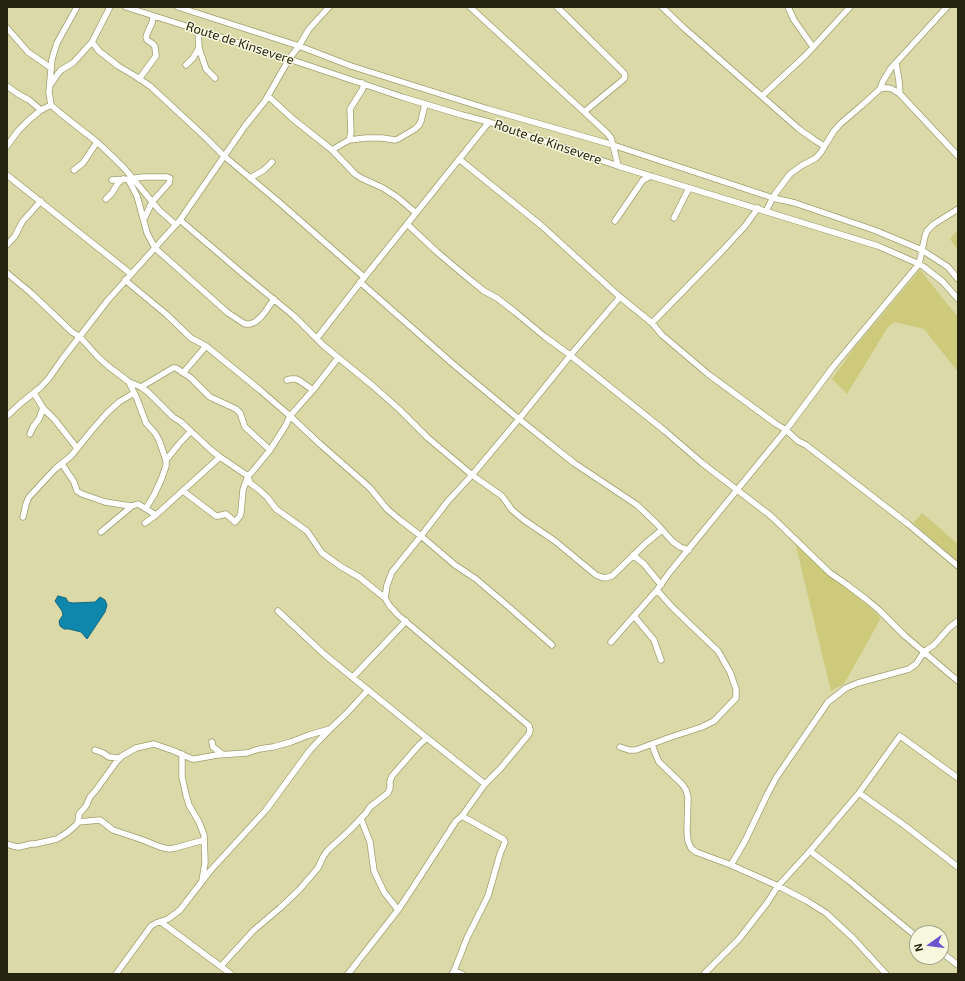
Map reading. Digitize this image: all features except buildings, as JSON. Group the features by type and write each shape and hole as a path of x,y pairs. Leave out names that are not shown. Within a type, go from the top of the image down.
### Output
{"street":[{"path":"77,7 54,51 49,96 51,105 97,142 116,160 135,191 147,233 155,248 228,313 245,324 250,324 255,322 266,312 274,299"},
{"path":"50,86 61,70 73,62 92,42 110,7"},
{"name":"Route de Kinsevere","path":"126,7 425,104 489,122 618,166 878,246 919,264 943,282 958,299"},
{"path":"178,7 299,46 351,66 495,111 613,145 773,198 795,203 874,230 922,250 948,267 958,279"},
{"path":"7,416 41,387 49,378 108,300 180,220 268,96 289,59 309,29 329,7"},
{"path":"470,7 607,133 611,138 618,166"},
{"path":"557,7 624,73 625,76 624,79 584,112"},
{"path":"662,7 800,129 824,146"},
{"path":"788,7 794,20 813,47"},
{"path":"762,96 806,55 850,7"},
{"path":"766,211 773,198 790,174 816,158 840,124 880,89 886,74 947,7"},
{"path":"139,79 156,56 155,47 147,40 146,37 152,23 152,16"},
{"path":"7,28 28,52 51,68"},
{"path":"198,31 199,48 206,69 215,78"},
{"path":"92,42 118,66 155,91 224,156 364,277"},
{"path":"186,65 193,58 199,48"},
{"path":"896,63 900,94"},
{"path":"349,140 351,133 350,109 362,90 364,85 362,83"},
{"path":"7,86 29,100 41,110"},
{"path":"880,89 888,88 900,94 958,156"},
{"path":"268,96 292,119 332,150 355,174 387,191 416,213"},
{"path":"332,150 349,140 371,138 398,139 419,125 425,104"},
{"path":"7,146 18,131 30,119 41,110 51,105"},
{"path":"317,338 360,282 489,122"},
{"path":"74,170 83,163 97,142"},
{"path":"459,159 542,226 620,297 652,323 662,335 708,374 786,430 798,441 806,445 958,566"},
{"path":"250,178 264,170 272,162"},
{"path":"7,175 131,274"},
{"path":"112,180 147,176 170,178 169,183 152,202 144,219"},
{"path":"614,221 643,180 652,176"},
{"path":"106,199 118,183 128,179"},
{"path":"128,179 176,225"},
{"path":"674,218 690,188"},
{"path":"7,245 15,236 22,222 41,201"},
{"path":"652,323 722,251 745,226 758,208"},
{"path":"611,642 659,587 786,430 833,367 919,264 925,236 930,228 958,209"},
{"path":"180,220 294,316 338,358 400,410 428,438 472,475 502,496 512,510 596,575 601,577 612,576 633,555 662,530"},
{"path":"407,224 437,252 484,291 497,298 570,355 665,431 702,463 771,516 830,573 867,600 905,636 958,681"},
{"path":"7,273 31,293 72,332 80,337 98,358 129,382 148,392 173,417 182,422 220,457 248,476 250,483 262,493 276,509 306,531 322,553 359,577 385,598 398,615 529,726 529,734 500,769 485,784 462,816 456,821 398,910 348,974"},
{"path":"125,280 166,314 191,338 206,346 260,390 370,488 387,509 455,565 476,579 552,645"},
{"path":"360,282 519,420 574,463 637,505 676,544 689,550"},
{"path":"385,598 387,585 392,572 448,501 519,420 570,355 620,297"},
{"path":"183,373 206,346"},
{"path":"183,491 216,516 226,514 235,522 240,516 243,490 248,476 270,450 290,416 338,358"},
{"path":"141,387 173,368 176,368 191,378 210,398 236,409 240,413 245,427 270,450"},
{"path":"286,380 300,380 313,390"},
{"path":"129,382 146,423 159,440 166,460 166,466 161,480 154,496 146,508"},
{"path":"34,393 43,408 55,420 77,448"},
{"path":"23,517 29,497 55,469 71,456 107,413 119,402 134,393"},
{"path":"30,434 39,419 43,408"},
{"path":"166,460 191,431"},
{"path":"145,523 156,515 220,457"},
{"path":"62,464 74,482 77,491 104,502 132,506"},
{"path":"101,532 132,506 138,504 156,515"},
{"path":"620,748 636,750 714,721 736,698 736,689 730,672 718,651 672,607 644,564 633,555"},
{"path":"278,611 325,655 485,784"},
{"path":"634,616 654,640 661,660"},
{"path":"353,678 406,621"},
{"path":"732,865 776,778 828,702 846,688 858,683 910,669 916,664 924,652 934,645 949,628 958,621"},
{"path":"116,974 151,926 168,919 180,910 210,871 266,810 310,750 368,690"},
{"path":"7,844 19,847 57,839 76,826 79,814 86,806 90,796 119,758 136,748 152,744 158,745 195,759 222,754 247,753 291,742 330,729"},
{"path":"704,974 739,939 778,886 859,793 900,736 958,778"},
{"path":"221,966 254,930 299,890 318,868 327,851 345,836 370,807 388,793 392,776 427,738"},
{"path":"212,742 213,747 222,754"},
{"path":"652,744 654,753 659,762 682,784 686,790 688,797 687,832 688,841 691,848 696,852 732,865 778,886 826,912 853,938 886,974"},
{"path":"94,750 109,757 119,758"},
{"path":"182,754 182,777 186,795 189,805 200,822 204,835 204,863 201,883"},
{"path":"859,793 904,825 958,867"},
{"path":"462,816 503,839 505,842 488,896 467,938 453,973 462,974"},
{"path":"361,819 370,842 374,871 384,892 398,910"},
{"path":"78,822 100,820 112,830 169,849 204,840"},
{"path":"810,851 909,930"},
{"path":"161,922 231,974"},
{"path":"949,958 958,965"}],"shaded area":[{"path":"958,230 958,250 950,239"},
{"path":"920,270 958,317 958,372 924,329 894,322 888,327 847,394 832,379 855,347"},
{"path":"922,513 958,544 958,562 913,523"},
{"path":"794,538 881,618 844,684 831,691"}],"water":[{"path":"58,596 66,598 68,602 73,603 95,602 100,597 105,600 107,605 105,612 87,639 81,632 64,629 60,626 59,621 63,615 55,601"}]}
